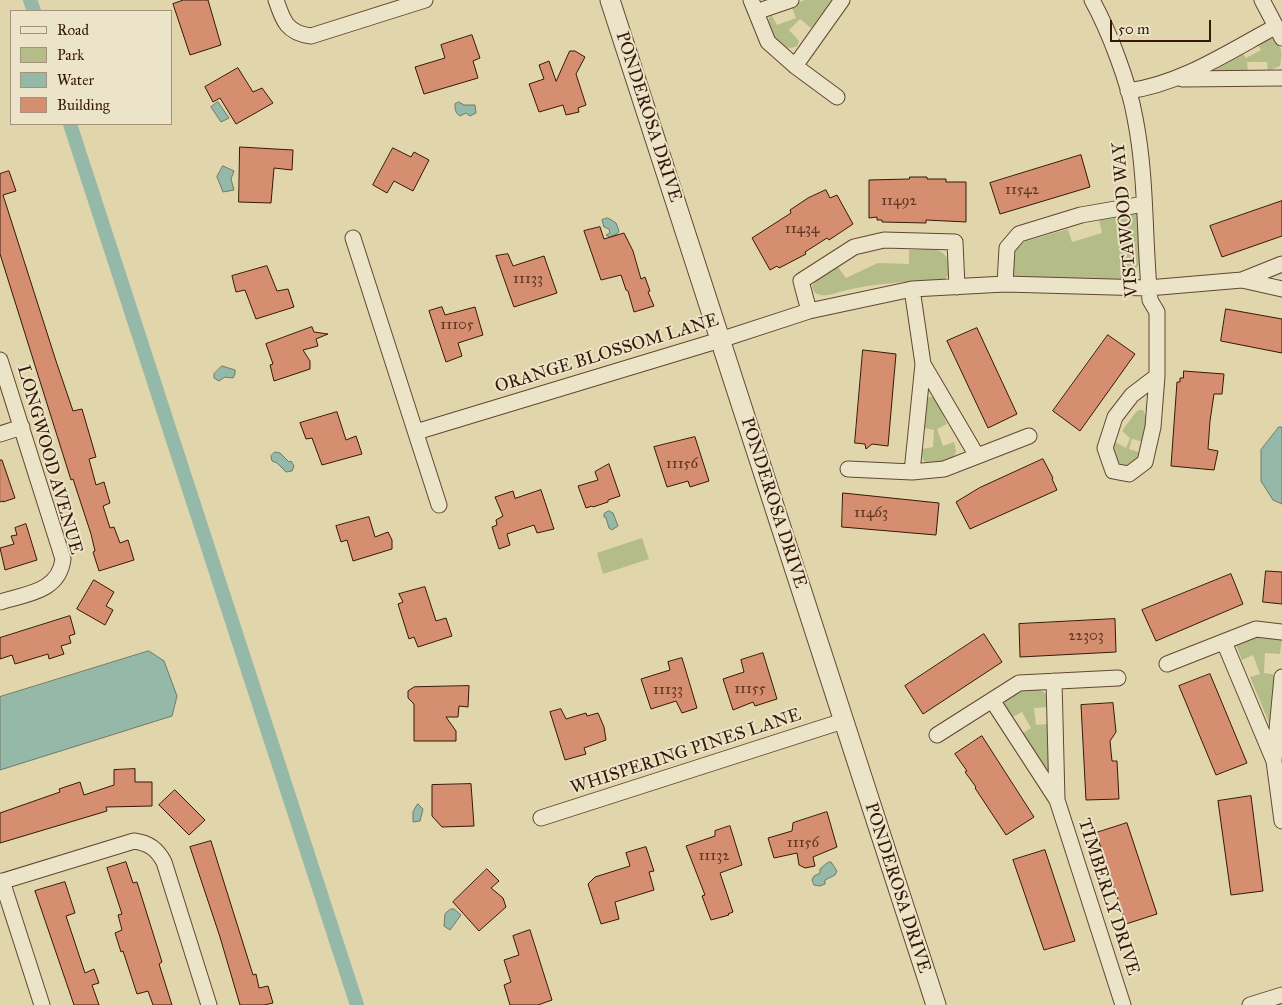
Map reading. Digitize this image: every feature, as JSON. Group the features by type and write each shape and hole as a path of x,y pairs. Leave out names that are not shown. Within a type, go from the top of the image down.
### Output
{"street":[{"path":"276,0 286,24 295,32 311,36 425,0"},
{"name":"PONDEROSA DRIVE","path":"610,0 936,1005"},
{"path":"791,0 753,6 768,42 795,66 837,97"},
{"path":"795,66 842,0"},
{"name":"VISTAWOOD WAY","path":"1092,0 1115,53 1128,91 1136,126 1144,204 1148,288 1150,300 1157,312 1157,376 1153,428 1144,462 1129,474 1113,471 1105,448 1115,417 1132,395 1157,376"},
{"path":"1128,91 1144,89 1178,79 1278,33 1262,0"},
{"path":"1178,79 1282,78"},
{"path":"1005,284 1007,248 1019,234 1081,215 1144,204"},
{"path":"353,238 439,505"},
{"path":"809,311 801,281 854,247 884,240 955,242 957,287"},
{"name":"ORANGE BLOSSOM LANE","path":"416,432 720,340 809,311 912,290 1005,284 1148,288 1242,280 1282,264"},
{"name":"ORANGE BLOSSOM LANE","path":"1242,280 1282,289"},
{"path":"912,290 923,364 912,472"},
{"name":"LONGWOOD AVENUE","path":"0,360 63,559 57,578 50,585 0,602"},
{"path":"923,364 977,456"},
{"path":"0,434 22,427"},
{"path":"848,468 912,472 944,469 1029,436"},
{"path":"1167,664 1256,629 1282,632"},
{"path":"1224,642 1274,762"},
{"path":"1282,677 1274,762 1282,821"},
{"path":"937,735 1019,683 1118,678"},
{"name":"TIMBERLY DRIVE","path":"1054,681 1057,800"},
{"name":"TIMBERLY DRIVE","path":"992,700 1057,800 1123,1005"},
{"name":"WHISPERING PINES LANE","path":"541,818 843,721"},
{"path":"42,1005 1,881 134,841 144,843 160,853 209,1005"},
{"path":"1250,1005 1282,995"}],"green space":[{"path":"805,0 833,0 811,28 800,19 789,30 799,41 797,46 789,48 779,44 769,30 768,24 771,14 777,25 796,18 791,5"},
{"path":"1266,36 1278,42 1281,54 1280,66 1268,71 1267,62 1247,62 1248,72 1218,72 1214,69 1214,66 1240,49 1246,58 1261,50 1255,39"},
{"path":"1133,210 1140,216 1142,261 1130,276 1121,280 1019,281 1012,274 1013,255 1016,246 1068,229 1072,242 1102,233 1099,220"},
{"path":"909,250 932,250 943,253 949,264 949,274 944,280 880,284 825,295 814,292 812,286 820,276 838,267 846,278 878,263 909,264"},
{"path":"929,397 935,397 947,424 937,429 943,446 954,442 956,451 953,459 935,467 924,461 921,454 922,449 933,447 934,430 924,428 924,400"},
{"path":"1139,410 1143,410 1147,420 1144,442 1132,439 1129,449 1142,453 1139,458 1127,466 1122,465 1113,454 1115,442 1126,448 1130,438 1122,431"},
{"path":"642,538 649,559 603,574 597,553"},
{"path":"1255,635 1282,637 1280,654 1265,653 1264,673 1277,675 1270,725 1250,677 1260,674 1253,655 1242,660 1236,645"},
{"path":"1035,686 1046,694 1047,707 1034,708 1036,725 1047,724 1050,778 1021,734 1031,728 1022,712 1011,718 1003,706 1007,698"}],"water":[{"path":"218,102 229,118 221,122 211,107"},
{"path":"459,102 464,105 475,105 476,113 470,116 466,113 460,116 455,108 455,104"},
{"path":"223,166 234,171 231,179 234,190 223,192 217,177"},
{"path":"608,218 616,223 619,231 617,234 609,237 606,235 610,233 609,229 604,227 602,220"},
{"path":"222,366 235,370 233,378 225,377 219,381 214,378 214,374"},
{"path":"1279,427 1282,427 1282,504 1273,500 1261,481 1261,450"},
{"path":"275,452 280,453 289,462 291,461 294,466 292,471 286,472 277,463 272,461 271,456"},
{"path":"609,511 613,513 618,526 612,530 609,528 604,517 604,514"},
{"path":"149,651 164,661 177,696 172,716 0,770 0,697"},
{"path":"418,804 423,809 420,821 413,822 413,812"},
{"path":"831,862 837,871 835,875 825,880 825,884 820,886 814,885 812,880 814,876 820,873 820,869 827,863"},
{"path":"454,909 461,915 450,930 444,926 445,914"}],"building":[{"path":"184,0 208,0 221,45 190,55 173,4"},
{"path":"472,35 480,58 473,61 478,78 424,94 415,67 445,58 441,45"},
{"path":"570,51 575,51 585,57 576,74 586,105 578,108 579,112 566,115 563,105 539,112 529,84 544,79 539,65 549,61 556,81"},
{"path":"238,68 253,92 262,88 273,103 236,124 220,98 213,102 205,87"},
{"path":"240,147 293,150 292,170 274,168 271,203 239,202"},
{"path":"393,148 411,157 414,152 429,160 413,191 394,181 387,193 373,185"},
{"path":"1081,155 1090,187 1000,214 990,183"},
{"path":"9,171 16,191 3,195 56,361 73,411 82,409 96,457 89,459 96,485 104,482 110,503 103,506 110,528 114,527 120,543 128,540 134,560 99,571 93,552 95,551 91,534 73,479 71,480 0,254 0,174"},
{"path":"910,177 946,179 946,182 966,182 966,222 926,220 926,223 882,222 882,220 877,220 877,217 869,218 869,180 909,179"},
{"path":"826,190 830,198 837,195 853,224 829,240 827,238 805,252 806,254 779,268 777,266 770,270 752,238 791,213 790,210 808,198"},
{"path":"1282,201 1282,236 1222,257 1210,226"},
{"path":"600,227 604,239 624,233 633,251 641,279 645,277 650,291 648,292 654,306 634,312 621,275 601,280 584,231"},
{"path":"508,254 513,266 544,256 557,293 514,307 496,256"},
{"path":"267,266 277,291 288,289 294,307 256,319 245,290 236,292 232,276"},
{"path":"442,307 445,315 475,307 483,335 458,343 462,356 446,362 429,311"},
{"path":"1226,309 1282,319 1282,353 1221,341"},
{"path":"312,327 314,332 328,334 316,339 318,346 303,350 310,361 310,369 274,381 270,365 273,364 266,344"},
{"path":"977,328 1017,414 988,428 947,341"},
{"path":"1108,335 1135,354 1080,431 1053,411"},
{"path":"863,350 896,354 888,446 872,444 866,449 865,444 855,443"},
{"path":"1184,371 1224,374 1222,394 1214,394 1210,421 1208,449 1218,451 1214,470 1171,466 1177,382 1180,382 1180,378 1183,378"},
{"path":"337,412 346,440 356,436 362,454 322,465 312,438 306,439 300,423"},
{"path":"695,437 709,481 690,487 688,481 667,487 654,447"},
{"path":"1043,459 1057,490 970,529 956,502 979,488"},
{"path":"0,460 2,460 15,498 3,502 0,502"},
{"path":"609,464 620,496 608,500 608,502 586,508 578,486 598,480 595,472"},
{"path":"541,490 554,529 537,533 534,525 507,534 510,545 499,549 492,527 497,525 496,520 503,516 495,497 513,491 515,498"},
{"path":"843,493 939,503 936,535 842,527"},
{"path":"369,517 375,537 388,532 392,540 392,549 353,561 347,540 341,542 336,526"},
{"path":"26,524 37,560 5,570 0,548 14,544 11,536 17,535 15,528"},
{"path":"1266,571 1282,572 1282,604 1263,602"},
{"path":"1231,574 1243,604 1156,641 1142,610"},
{"path":"94,580 114,592 106,606 113,610 105,625 77,609"},
{"path":"425,587 436,621 446,618 452,636 418,647 414,637 409,639 398,604 403,602 399,594"},
{"path":"70,616 75,634 69,636 71,643 61,646 64,654 49,659 48,654 15,664 12,655 0,659 0,638"},
{"path":"1115,619 1116,652 1020,657 1019,624"},
{"path":"984,634 1002,662 923,714 905,686"},
{"path":"763,653 777,699 755,706 753,702 733,710 723,679 744,672 741,660"},
{"path":"682,658 697,708 682,713 676,701 651,709 641,679 670,670 668,662"},
{"path":"1210,674 1247,763 1216,775 1179,686"},
{"path":"469,686 468,707 459,706 458,717 446,717 456,731 456,741 414,741 414,704 408,698 408,691 414,687"},
{"path":"1113,703 1116,732 1110,741 1112,761 1117,761 1119,799 1086,800 1081,705"},
{"path":"561,709 566,719 586,713 587,716 598,713 604,727 606,740 584,748 586,754 565,760 550,712"},
{"path":"982,736 1034,817 1006,835 955,754"},
{"path":"135,769 135,782 152,782 152,806 106,807 107,811 0,843 0,813 60,792 59,789 80,782 84,795 114,785 114,770"},
{"path":"471,784 474,826 442,827 432,816 432,785"},
{"path":"175,790 205,820 189,835 159,805"},
{"path":"1251,796 1263,891 1231,895 1218,801"},
{"path":"827,812 837,847 813,857 815,866 805,868 799,865 797,853 774,858 768,838 792,831 793,823"},
{"path":"1127,823 1157,914 1126,924 1096,833"},
{"path":"730,826 742,865 720,873 733,912 711,920 702,896 705,895 686,846 715,836 715,831"},
{"path":"211,841 253,975 256,974 259,988 268,986 273,1003 240,1005 190,847"},
{"path":"646,847 654,871 649,872 654,890 615,902 619,919 601,924 588,884 595,877 630,866 626,853"},
{"path":"1045,850 1075,941 1044,950 1013,860"},
{"path":"126,862 133,883 137,882 162,962 159,964 172,1005 153,1005 148,991 137,994 123,951 121,952 115,933 122,930 118,915 122,914 107,868"},
{"path":"487,869 499,881 491,888 503,898 506,907 479,931 453,902"},
{"path":"65,882 75,913 66,916 85,973 94,969 99,983 92,985 99,1005 74,1005 35,891"},
{"path":"530,930 552,1000 538,1005 510,1005 504,985 511,982 504,960 519,955 513,936"}],"waterway":[{"path":"30,0 34,10"},
{"path":"70,125 357,1005"}]}
